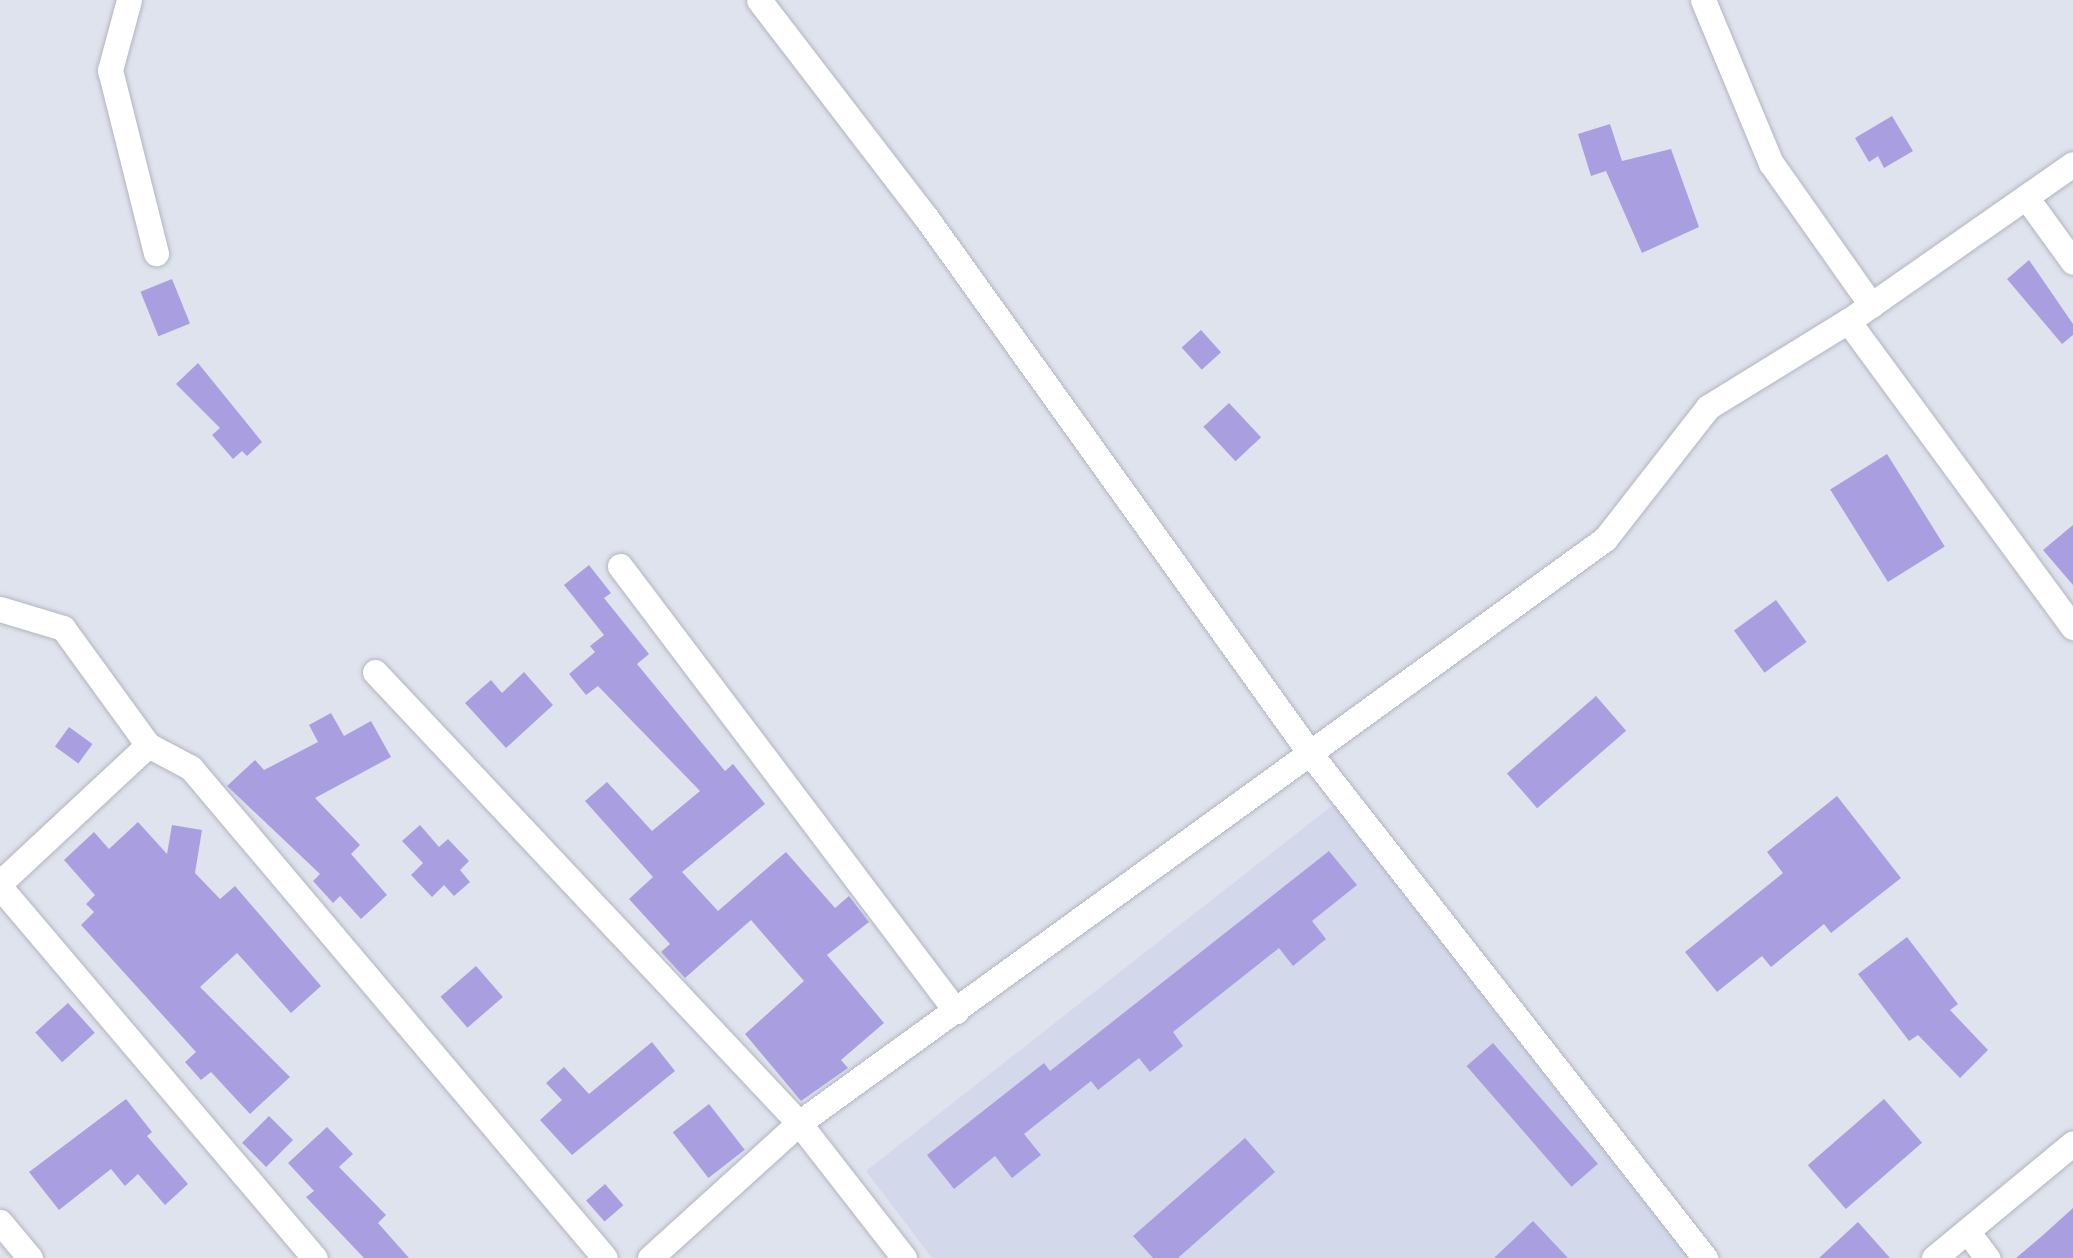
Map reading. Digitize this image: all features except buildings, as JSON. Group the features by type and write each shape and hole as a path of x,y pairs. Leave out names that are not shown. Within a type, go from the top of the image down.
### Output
{"street":[{"path":"129,0 110,70 156,253"},
{"path":"758,0 925,216 1312,756 1705,1258"},
{"path":"1703,0 1771,162 1871,305"},
{"path":"650,1258 799,1123 1312,756 1605,539 1708,408 1848,321 2073,164"},
{"path":"2026,197 2073,262"},
{"path":"1848,321 2073,627"},
{"path":"620,566 956,1010"},
{"path":"0,609 64,628 148,745 191,768 605,1258"},
{"path":"376,672 799,1123 904,1258"},
{"path":"148,745 0,885 315,1258"},
{"path":"1934,1258 2073,1142"},
{"path":"0,1222 30,1258"},
{"path":"1966,1232 1988,1258"}],"shaded area":[{"path":"1338,801 1690,1258 932,1258 866,1171"}]}
